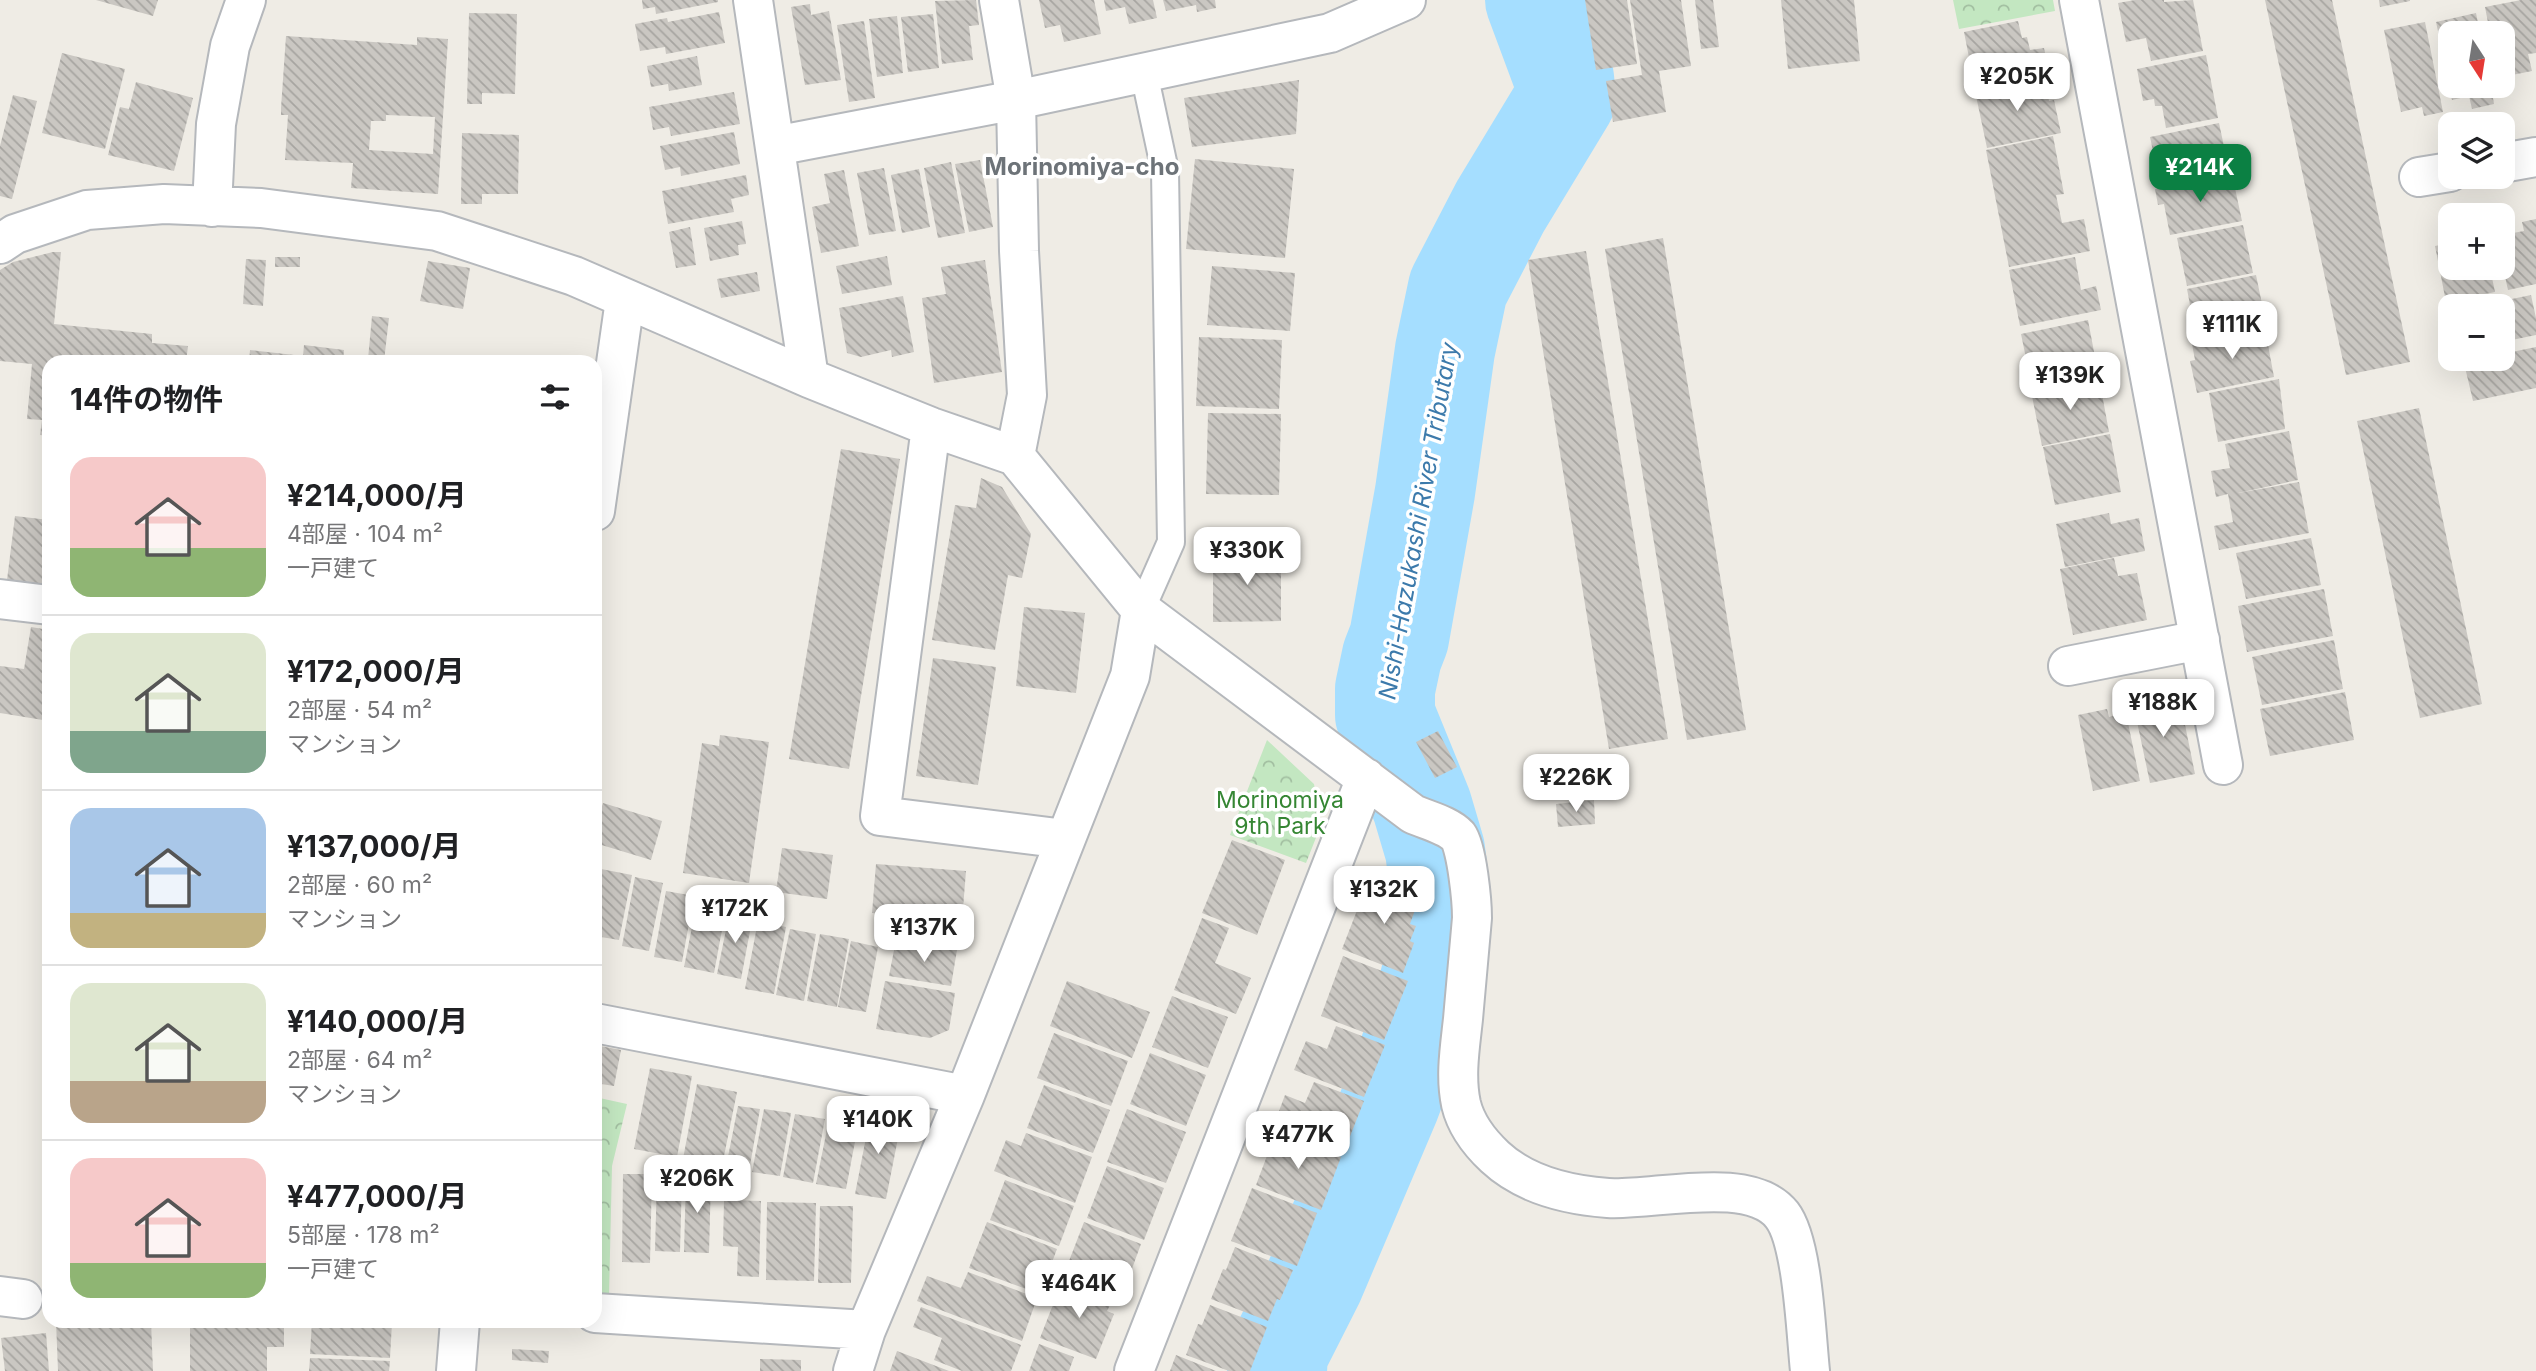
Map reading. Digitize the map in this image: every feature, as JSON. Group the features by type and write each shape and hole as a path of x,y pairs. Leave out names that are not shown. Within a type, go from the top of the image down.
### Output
{"street":[{"path":"212,207 216,124 230,46 247,0"},
{"path":"753,0 809,378"},
{"path":"999,0 1016,100 1019,251 1027,395 1015,456"},
{"path":"775,146 1016,100 1330,33 1406,0"},
{"path":"2079,0 2223,765"},
{"path":"2515,161 2536,157"},
{"path":"0,244 15,234 87,210 164,205 261,208 437,231 573,276 809,378 931,427 1015,456 1142,610 1413,814 1449,830 1458,837 1472,897 1458,1083 1463,1112 1469,1126 1502,1163 1524,1178 1549,1188 1610,1198 1740,1194 1764,1200 1775,1207 1793,1235 1796,1247 1810,1371"},
{"path":"602,461 625,300"},
{"path":"931,427 880,816 1065,839"},
{"path":"0,599 42,604"},
{"path":"853,1371 866,1330 965,1095 1130,677 1142,610"},
{"path":"2068,666 2200,640"},
{"path":"1134,1371 1366,778"},
{"path":"602,1024 965,1095"},
{"path":"602,1313 866,1330"},
{"path":"456,1371 459,1328"}],"lane":[{"path":"1142,610 1171,542 1165,171 1144,73"}],"green space":[{"path":"1953,0 2053,0 2055,11 1959,29"},
{"name":"Morinomiya 9th Park","path":"1267,740 1314,784 1321,825 1306,863 1230,835"},
{"path":"602,1099 627,1104 612,1166 609,1297 602,1297"}],"building":[{"path":"96,0 158,0 153,16"},
{"path":"642,0 718,2 656,14 655,7 643,9"},
{"path":"976,0 979,25 969,26 973,60 942,64 935,1"},
{"path":"1039,0 1094,0 1101,34 1064,42 1060,25 1045,28"},
{"path":"1104,0 1153,0 1157,18 1129,24 1125,7 1106,11"},
{"path":"1163,0 1215,0 1216,8 1197,12 1196,5 1166,11"},
{"path":"1585,0 1627,0 1637,64 1596,70"},
{"path":"1630,0 1681,0 1691,66 1659,71 1666,112 1613,122 1606,81 1642,75"},
{"path":"1695,0 1713,0 1719,47 1701,49"},
{"path":"1781,0 1854,0 1860,61 1788,69"},
{"path":"2135,0 2193,0 2203,51 2151,61 2146,38 2126,42 2118,3"},
{"path":"2265,0 2332,0 2410,362 2346,375"},
{"path":"2379,0 2410,0 2410,1 2380,7"},
{"path":"2536,0 2536,53 2528,54 2532,71 2515,74 2515,21 2488,21 2485,7"},
{"path":"810,4 811,15 829,11 841,80 805,85 791,7"},
{"path":"719,12 725,43 666,54 665,47 640,51 635,24 667,18 668,22"},
{"path":"469,13 517,14 515,94 482,93 482,104 467,104"},
{"path":"2476,13 2478,21 2440,21"},
{"path":"933,14 939,68 908,72 901,17"},
{"path":"897,16 903,73 877,77 869,19"},
{"path":"864,21 875,98 849,102 837,25"},
{"path":"2018,21 2022,38 2027,37 2030,50 2044,48 2049,73 1975,88 1964,32"},
{"path":"2425,22 2438,98 2443,112 2424,116 2422,107 2401,112 2384,30"},
{"path":"286,36 417,45 417,37 448,39 438,194 351,188 353,163 285,160 288,115 281,115","holes":["386,115 435,117 433,154 369,150 371,121 386,121"]},
{"path":"62,53 125,69 105,149 42,133"},
{"path":"2206,55 2218,118 2166,128 2162,106 2155,106 2154,99 2143,101 2137,69"},
{"path":"697,56 702,85 669,91 668,84 651,87 647,66"},
{"path":"2045,77 2049,101 2054,100 2061,133 1987,148 1975,91"},
{"path":"1299,80 1296,134 1192,147 1184,98"},
{"path":"136,82 193,98 174,171 108,155 120,107 129,109"},
{"path":"734,92 740,124 671,136 669,127 653,130 649,107"},
{"path":"13,95 37,101 12,199 0,196 0,146"},
{"path":"2469,98 2493,98 2494,104 2472,109"},
{"path":"2219,123 2229,170 2160,184 2150,137"},
{"path":"734,132 740,164 681,176 680,167 665,170 660,146"},
{"path":"462,133 519,135 518,194 482,194 482,204 461,204"},
{"path":"2053,136 2064,194 2056,195 2062,223 2084,219 2090,251 2009,267 1986,150"},
{"path":"1195,159 1294,169 1285,258 1186,249"},
{"path":"980,160 993,227 969,232 955,164"},
{"path":"951,162 965,233 938,238 924,168"},
{"path":"884,168 896,231 869,235 857,173"},
{"path":"919,169 930,227 902,233 891,175"},
{"path":"844,170 859,246 821,253 812,207 830,203 824,174"},
{"path":"2232,174 2242,221 2170,235 2164,204 2158,205 2155,189"},
{"path":"746,175 749,195 731,199 734,212 668,224 662,191"},
{"path":"2536,219 2536,284 2508,290 2506,280 2515,280 2515,233 2524,231 2522,222"},
{"path":"742,221 746,244 738,245 739,255 710,261 704,228"},
{"path":"2243,225 2253,273 2187,286 2177,238"},
{"path":"690,227 696,265 676,268 669,232"},
{"path":"1663,238 1746,730 1687,740 1605,249"},
{"path":"1586,251 1668,739 1609,749 1528,260"},
{"path":"61,252 54,324 152,334 152,343 188,346 187,355 42,355 42,420 27,419 32,364 0,361 0,270 13,262"},
{"path":"887,256 892,285 842,294 836,266"},
{"path":"275,257 300,257 300,267 275,267"},
{"path":"2075,257 2081,290 2096,286 2101,310 2020,326 2009,270"},
{"path":"246,259 266,260 263,306 243,304"},
{"path":"985,260 1002,372 934,383 922,298 946,294 941,267"},
{"path":"428,261 470,268 463,309 420,301"},
{"path":"1212,266 1295,273 1290,331 1207,325"},
{"path":"757,272 760,291 721,298 717,279"},
{"path":"2256,275 2266,323 2196,337 2187,289"},
{"path":"2442,280 2492,280 2495,292 2485,294 2444,294"},
{"path":"2531,295 2536,318 2536,335 2515,339 2515,298"},
{"path":"903,296 914,352 892,357 891,350 861,357 847,353 839,308"},
{"path":"372,316 389,318 385,355 368,355"},
{"path":"2088,320 2098,373 2032,387 2021,334"},
{"path":"2265,329 2274,377 2197,393 2190,361 2195,360 2192,344"},
{"path":"1199,337 1282,340 1279,409 1196,406"},
{"path":"304,345 344,350 344,355 303,355"},
{"path":"2536,347 2536,388 2473,401 2466,371 2515,371 2515,351"},
{"path":"250,350 294,355 250,355"},
{"path":"2099,378 2109,432 2042,446 2031,391"},
{"path":"2279,379 2285,429 2218,442 2209,393"},
{"path":"2419,408 2482,704 2420,718 2357,421"},
{"path":"1208,413 1281,414 1279,495 1206,494"},
{"path":"2289,431 2298,480 2238,493 2299,482 2309,533 2219,550 2214,526 2233,522 2228,494 2216,497 2211,471 2230,468 2225,444"},
{"path":"2110,434 2121,492 2055,505 2043,447"},
{"path":"841,449 900,459 849,769 789,759"},
{"path":"981,478 1002,487 1031,534 1022,578 1008,575 995,650 932,640 955,505 976,508"},
{"path":"2109,513 2111,524 2139,518 2145,551 2065,567 2056,524"},
{"path":"15,516 42,519 42,585 7,580"},
{"path":"2311,538 2321,585 2246,599 2236,553"},
{"path":"1281,553 1281,621 1213,622 1213,554"},
{"path":"2114,558 2118,576 2137,573 2147,620 2073,635 2060,569"},
{"path":"2324,589 2333,636 2247,652 2238,606"},
{"path":"1024,607 1085,613 1076,693 1016,686"},
{"path":"31,627 42,629 42,720 0,713 0,666 24,669"},
{"path":"2334,640 2343,689 2262,705 2252,657"},
{"path":"933,658 996,667 978,785 916,776"},
{"path":"2345,692 2354,740 2270,756 2260,709"},
{"path":"2164,693 2167,713 2182,710 2195,774 2150,783 2132,698"},
{"path":"2107,709 2109,717 2126,713 2140,781 2093,791 2078,715"},
{"path":"1438,731 1457,767 1435,778 1416,742"},
{"path":"720,735 769,742 749,883 683,873 702,743 719,746"},
{"path":"1594,800 1595,824 1558,827 1556,804"},
{"path":"603,803 662,821 651,860 602,845"},
{"path":"1232,840 1285,860 1257,935 1202,913"},
{"path":"782,848 833,855 827,899 776,892"},
{"path":"876,864 966,871 962,921 872,913"},
{"path":"602,869 632,875 619,940 602,937"},
{"path":"635,877 663,883 649,951 622,946"},
{"path":"1370,877 1420,896 1410,924 1416,926 1410,941 1414,943 1403,973 1342,949"},
{"path":"666,891 694,896 682,962 654,957"},
{"path":"697,902 726,908 714,973 684,967"},
{"path":"730,910 753,915 741,979 717,974"},
{"path":"1202,918 1229,928 1215,963 1251,978 1236,1014 1174,990"},
{"path":"758,921 786,927 774,994 745,989"},
{"path":"790,929 816,934 804,1001 776,995"},
{"path":"820,934 849,939 837,1007 807,1001"},
{"path":"851,941 878,947 866,1012 838,1007"},
{"path":"914,942 957,950 951,986 889,976 895,945 913,949"},
{"path":"1343,956 1408,981 1384,1040 1321,1016"},
{"path":"885,981 955,993 949,1030 930,1038 876,1029"},
{"path":"1067,981 1150,1012 1132,1058 1050,1026"},
{"path":"1172,996 1228,1017 1208,1068 1152,1047"},
{"path":"1336,1026 1385,1045 1364,1097 1294,1070 1306,1041 1327,1049"},
{"path":"1054,1033 1128,1061 1111,1106 1037,1078"},
{"path":"602,1046 621,1050 614,1086 602,1084"},
{"path":"1150,1053 1206,1075 1186,1126 1130,1104"},
{"path":"650,1068 692,1076 677,1157 634,1149"},
{"path":"1314,1082 1364,1101 1343,1154 1273,1127 1285,1095 1305,1103"},
{"path":"697,1084 737,1092 722,1166 683,1159"},
{"path":"1044,1085 1110,1110 1093,1153 1027,1128"},
{"path":"738,1106 760,1109 749,1171 726,1167"},
{"path":"764,1109 791,1113 780,1176 752,1172"},
{"path":"1127,1109 1186,1132 1166,1183 1107,1162"},
{"path":"871,1112 902,1118 886,1199 855,1194"},
{"path":"795,1114 825,1119 813,1183 783,1177"},
{"path":"829,1119 858,1126 846,1189 816,1184"},
{"path":"1276,1132 1341,1157 1321,1210 1256,1185"},
{"path":"1026,1133 1092,1157 1075,1203 994,1171 1006,1140 1021,1146"},
{"path":"1107,1166 1164,1188 1144,1240 1087,1218"},
{"path":"623,1174 652,1174 650,1263 622,1262"},
{"path":"657,1177 682,1177 680,1252 655,1251"},
{"path":"686,1177 711,1178 709,1253 684,1252"},
{"path":"1005,1180 1074,1206 1059,1246 990,1220"},
{"path":"1252,1188 1317,1213 1297,1266 1231,1241"},
{"path":"724,1200 761,1201 759,1277 737,1276 738,1247 723,1246"},
{"path":"767,1202 816,1203 814,1281 766,1280"},
{"path":"820,1206 853,1206 851,1283 818,1283"},
{"path":"987,1222 1057,1249 1040,1294 969,1268"},
{"path":"1084,1222 1141,1244 1122,1296 1064,1274"},
{"path":"1235,1247 1293,1270 1268,1321 1211,1299"},
{"path":"968,1272 1037,1298 1022,1341 917,1301 927,1276 961,1288"},
{"path":"1063,1279 1113,1299 1107,1311 1114,1314 1096,1359 1040,1338"},
{"path":"1210,1305 1267,1327 1250,1371 1229,1371 1186,1355 1198,1324 1202,1325"},
{"path":"921,1307 1021,1345 1011,1371 962,1371 934,1360 942,1338 913,1327"},
{"path":"56,1328 151,1328 153,1371 58,1371"},
{"path":"190,1328 284,1328 284,1347 267,1347 267,1371 190,1371"},
{"path":"312,1328 392,1328 390,1358 310,1354"},
{"path":"46,1333 49,1371 5,1371 1,1338"},
{"path":"1039,1344 1074,1357 1069,1371 1029,1371"},
{"path":"512,1349 549,1351 548,1363 512,1360"},
{"path":"897,1351 949,1371 890,1371"},
{"path":"1176,1355 1216,1371 1170,1371"},
{"path":"310,1358 390,1361 389,1371 309,1371"},
{"path":"760,1359 801,1360 801,1371 760,1371"}],"waterway":[{"name":"Nishi-Hazukashi River Tributary","path":"1277,1371 1278,1353 1314,1282 1390,1103 1414,1039 1435,961 1442,905 1435,850 1422,806 1385,715 1385,689 1399,638 1425,492 1445,350 1458,288 1500,207 1566,98 1564,78 1535,0"}],"district":[{"name":"Morinomiya-cho","path":"1082,166"}]}
